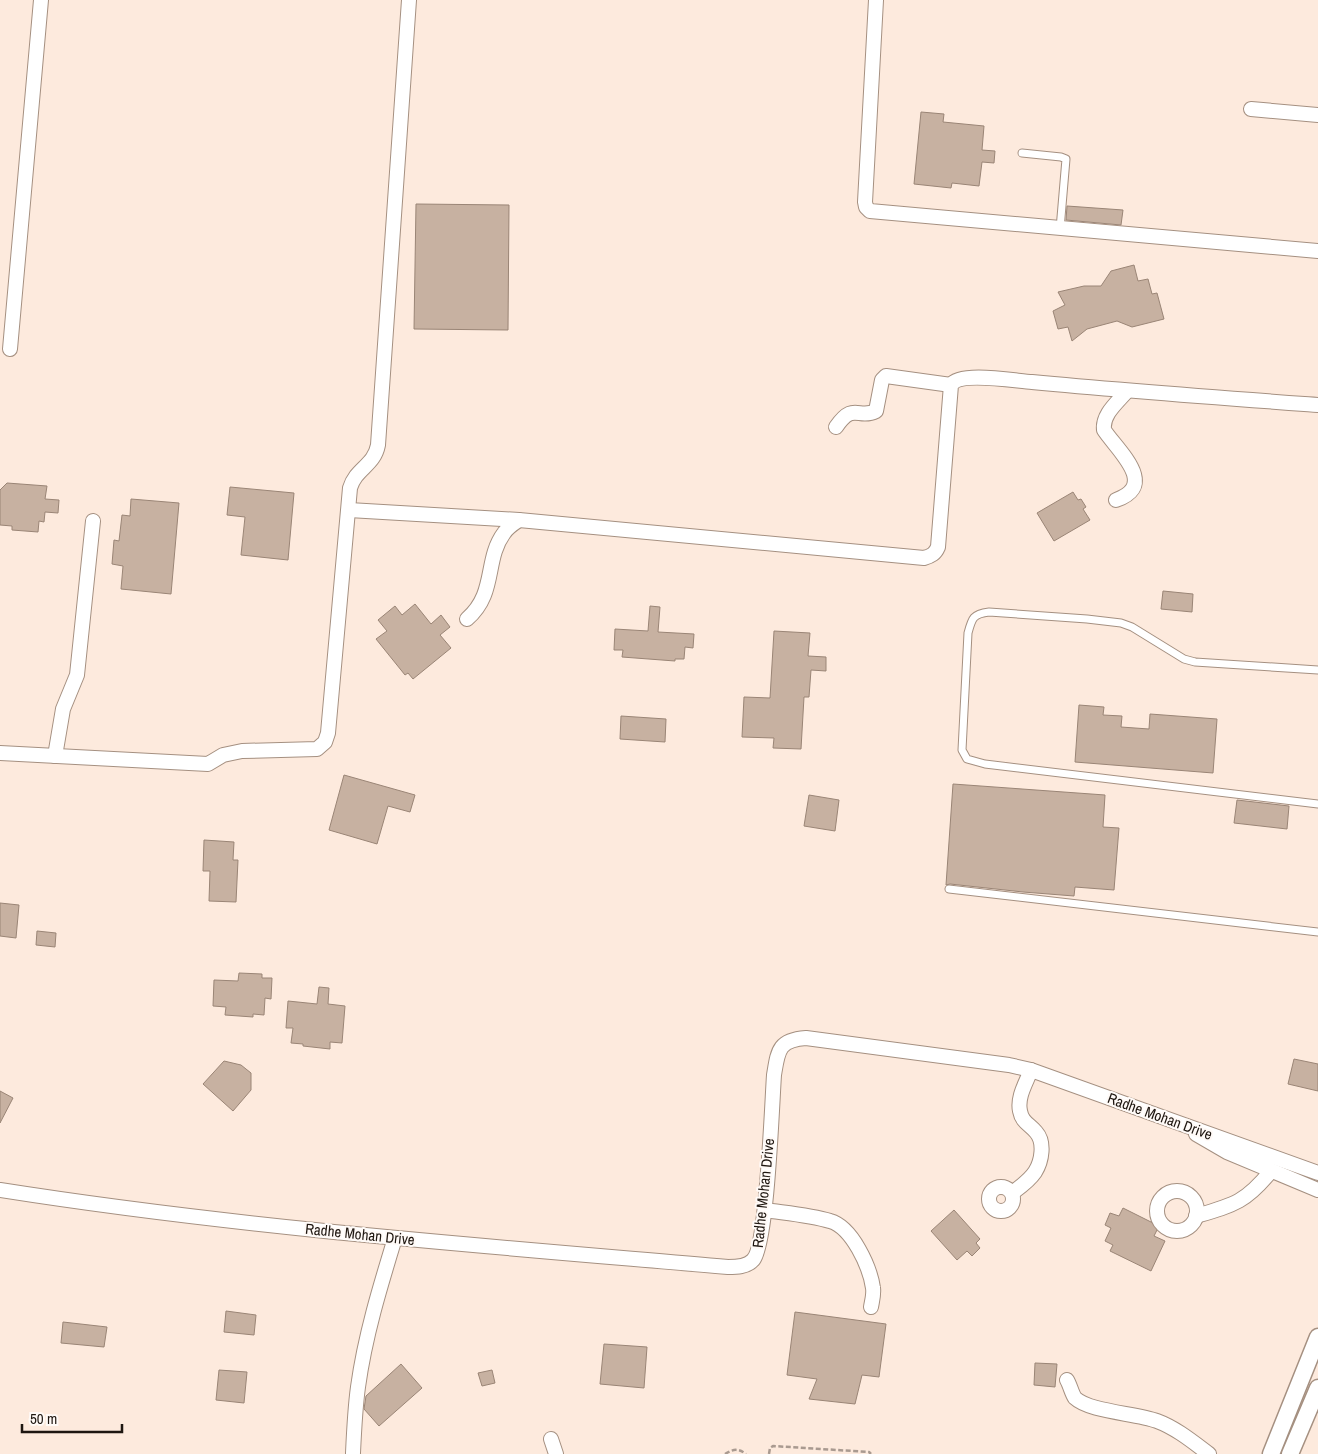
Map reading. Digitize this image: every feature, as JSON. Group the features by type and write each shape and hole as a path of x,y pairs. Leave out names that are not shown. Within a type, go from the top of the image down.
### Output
{"street":[{"path":"10,349 41,0"},
{"path":"0,753 208,764 228,753 317,748 323,745 328,733 352,482 357,474 374,457 378,445 409,0"},
{"path":"876,0 865,202 868,209 878,212 1060,229 1318,251"},
{"path":"1251,109 1318,115"},
{"path":"836,427 844,416 849,413 872,413 876,411 882,380 886,376 951,385"},
{"path":"348,510 519,520 906,557 930,556 936,550 939,541 951,385 958,379 972,378 1318,405"},
{"path":"1116,500 1127,496 1132,489 1135,473 1104,430 1103,424 1107,414 1127,391"},
{"path":"55,756 63,709 77,675 93,520"},
{"path":"467,620 483,600 502,534 519,520"},
{"name":"Radhe Mohan Drive","path":"0,1190 98,1206 395,1238 728,1267 739,1266 750,1263 757,1254 765,1210 774,1075 778,1054 782,1046 787,1042 806,1038 1009,1065 1031,1070 1318,1172"},
{"path":"1012,1193 1035,1172 1041,1156 1041,1141 1036,1132 1022,1120 1019,1109 1021,1092 1031,1070"},
{"path":"1184,1124 1210,1144 1318,1190"},
{"path":"1196,1216 1233,1204 1247,1196 1271,1171"},
{"path":"765,1210 830,1221 845,1230 871,1274 874,1290 871,1307"},
{"path":"353,1453 357,1389 372,1316 395,1238"},
{"path":"1271,1454 1318,1337"},
{"path":"1068,1380 1074,1397 1084,1403 1095,1408 1143,1416 1159,1422 1187,1438 1209,1454"},
{"path":"1290,1454 1318,1388"},
{"path":"551,1439 556,1454"}],"lane":[{"path":"1022,153 1066,159 1060,229"},
{"path":"1318,670 1190,661 1132,627 1121,623 989,612 980,614 973,619 968,633 962,750 967,759 985,764 1318,804"},
{"path":"948,889 1318,932"}],"path":[{"path":"769,1454 770,1448 773,1446 869,1452 871,1454"},
{"path":"725,1454 731,1450 739,1449 746,1454"}],"building":[{"path":"921,112 944,114 943,122 984,126 982,150 995,151 994,163 982,162 979,186 952,183 951,188 914,184"},
{"path":"416,204 509,205 508,330 414,329"},
{"path":"1067,206 1123,210 1121,225 1066,220"},
{"path":"1134,265 1138,281 1148,279 1152,294 1157,293 1164,319 1132,327 1117,321 1087,329 1072,341 1068,327 1058,329 1053,311 1065,305 1058,292 1084,286 1101,286 1111,271"},
{"path":"7,483 47,486 45,499 59,500 58,513 45,512 44,522 39,521 38,532 12,530 12,526 0,525 0,490"},
{"path":"230,487 294,493 288,560 241,555 245,517 227,515"},
{"path":"1073,492 1086,507 1083,509 1090,520 1054,541 1037,513"},
{"path":"131,499 179,503 171,594 121,589 123,566 112,564 114,540 119,541 122,515 130,516"},
{"path":"1163,591 1193,594 1192,612 1161,609"},
{"path":"415,604 431,624 441,615 450,627 440,635 451,648 413,679 408,673 405,675 376,639 387,631 378,620 395,606 402,615"},
{"path":"650,606 660,607 658,632 694,634 693,648 685,647 684,659 675,659 675,661 622,657 623,650 614,650 615,629 648,631"},
{"path":"774,631 810,633 808,656 826,657 826,671 811,670 809,697 804,697 801,749 773,748 774,738 742,737 744,697 770,698"},
{"path":"1079,705 1104,707 1103,715 1122,716 1121,727 1149,729 1150,714 1217,719 1213,773 1075,762"},
{"path":"621,716 666,719 665,742 620,739"},
{"path":"344,775 415,795 410,812 388,806 377,844 329,830"},
{"path":"953,784 1105,795 1103,827 1119,828 1114,890 1075,887 1074,896 946,885"},
{"path":"809,795 839,800 835,831 804,826"},
{"path":"1237,800 1289,806 1287,829 1234,823"},
{"path":"204,840 234,842 233,860 238,860 236,902 209,901 210,871 203,871"},
{"path":"0,903 19,905 16,938 0,936"},
{"path":"37,931 56,933 55,947 36,945"},
{"path":"239,973 262,974 262,978 272,978 271,999 265,998 264,1015 253,1014 253,1017 225,1015 226,1007 213,1006 214,980 238,981"},
{"path":"319,987 329,988 328,1004 345,1006 342,1043 330,1042 330,1049 291,1043 293,1028 286,1028 288,1001 317,1004"},
{"path":"1294,1059 1318,1064 1318,1091 1288,1084"},
{"path":"224,1061 241,1065 251,1073 251,1090 233,1111 203,1084"},
{"path":"0,1091 13,1098 0,1123"},
{"path":"1123,1208 1159,1226 1154,1236 1165,1241 1151,1271 1110,1251 1113,1245 1105,1241 1111,1228 1105,1225 1110,1213 1119,1216"},
{"path":"954,1210 980,1239 976,1243 980,1248 972,1256 967,1251 957,1260 931,1231"},
{"path":"226,1311 256,1315 254,1335 224,1332"},
{"path":"795,1312 886,1324 879,1377 862,1375 855,1404 809,1399 817,1379 787,1375"},
{"path":"63,1322 107,1327 104,1347 61,1343"},
{"path":"604,1344 647,1347 644,1388 600,1384"},
{"path":"1035,1363 1057,1364 1055,1387 1034,1385"},
{"path":"401,1364 422,1388 379,1426 364,1409 366,1396"},
{"path":"219,1370 247,1372 244,1403 216,1400"},
{"path":"492,1370 495,1383 482,1386 478,1373"}]}
